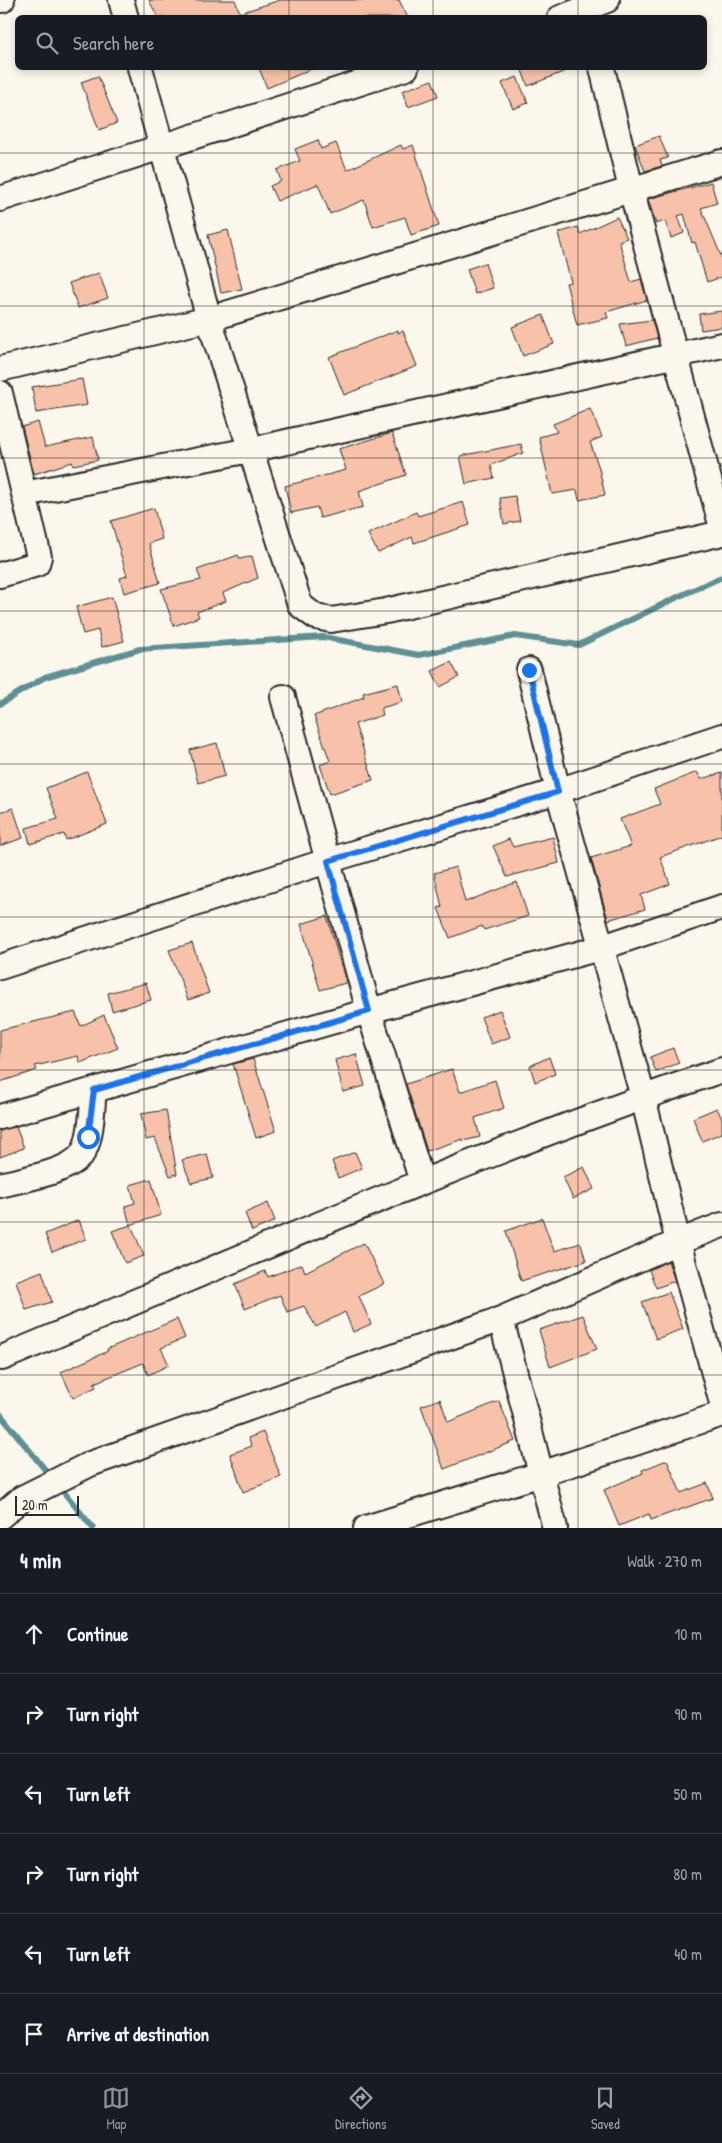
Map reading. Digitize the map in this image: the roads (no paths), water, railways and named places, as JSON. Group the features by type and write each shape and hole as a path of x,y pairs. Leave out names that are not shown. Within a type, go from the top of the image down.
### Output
{"street":[{"path":"121,0 125,15"},
{"path":"572,15 595,9"},
{"path":"141,70 209,319 300,605 316,617 330,620 386,611 722,533"},
{"path":"0,199 400,70"},
{"path":"602,70 631,189 722,528"},
{"path":"0,369 209,319 722,162"},
{"path":"24,494 250,450 722,345"},
{"path":"0,392 39,557 36,564 0,575"},
{"path":"529,670 558,792 600,948 643,1096 678,1242 722,1402"},
{"path":"283,697 369,1011 422,1182"},
{"path":"0,967 328,861 558,792 722,736"},
{"path":"0,1117 369,1011 600,948 722,907"},
{"path":"2,1358 422,1182 643,1096 722,1070"},
{"path":"0,1185 64,1168 82,1154 88,1137 94,1090"},
{"path":"0,1517 22,1498 90,1464 501,1319 678,1242 722,1225"},
{"path":"501,1319 555,1528"},
{"path":"366,1528 541,1474 722,1414"}],"waterway":[{"path":"0,704 45,677 140,649 323,637 419,655 515,636 579,645 722,577"},
{"path":"0,1414 51,1477"},
{"path":"58,1485 93,1528"}]}
